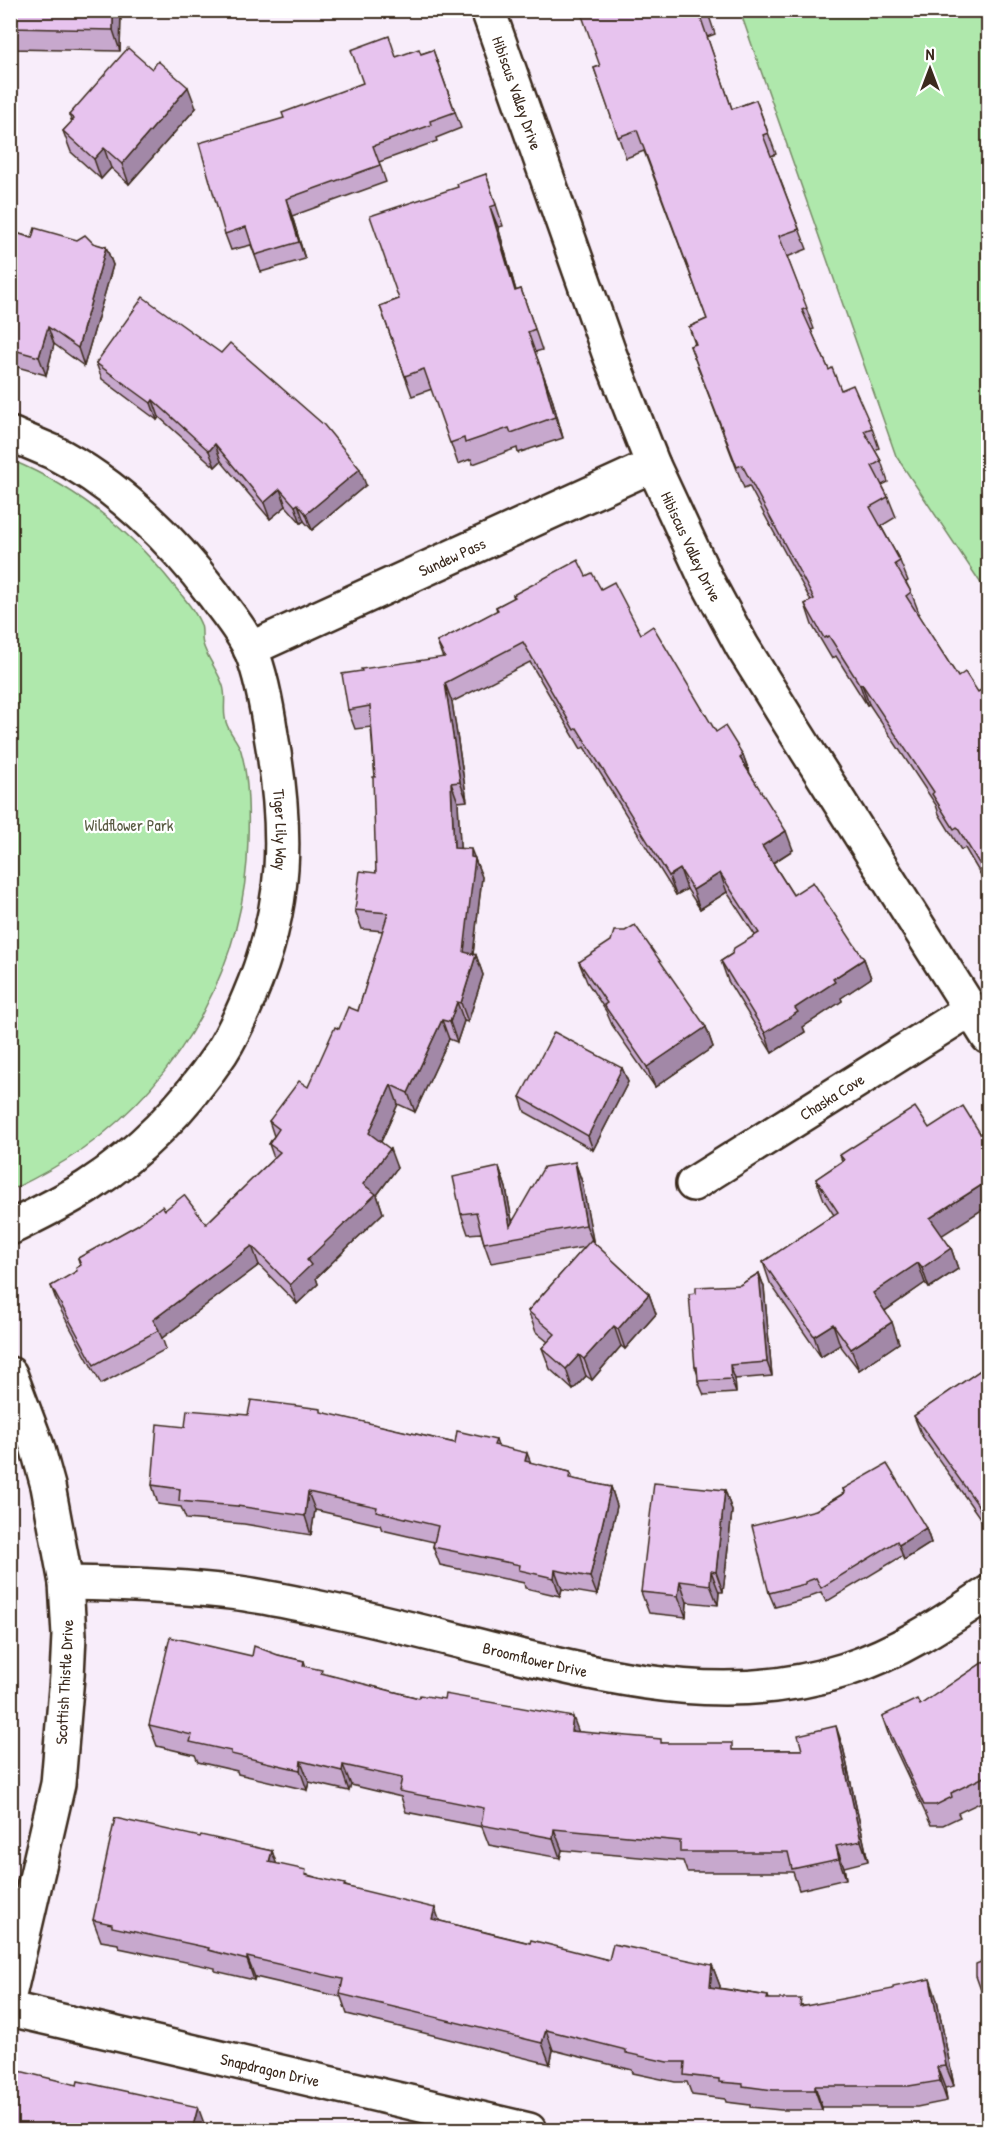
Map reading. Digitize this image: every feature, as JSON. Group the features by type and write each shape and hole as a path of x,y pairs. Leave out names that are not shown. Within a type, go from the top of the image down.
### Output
{"street":[{"name":"Hibiscus Valley Drive","path":"488,10 609,353 653,465 707,581 742,646 988,1037"},
{"name":"Tiger Lily Way","path":"10,434 55,453 126,501 180,553 224,609 250,650 262,687 276,760 282,817 281,880 276,913 254,985 240,1019 222,1051 196,1088 138,1148 87,1186 10,1228"},
{"name":"Sundew Pass","path":"250,650 653,465"},
{"name":"Chaska Cove","path":"693,1184 970,1009"},
{"name":"Scottish Thistle Drive","path":"10,1374 37,1446 48,1486 66,1583 69,1635 68,1676 58,1784 10,1991"},
{"name":"Broomflower Drive","path":"66,1583 138,1585 239,1593 324,1609 619,1678 678,1687 727,1688 774,1685 845,1670 915,1640 988,1593"},
{"name":"Snapdragon Drive","path":"10,2009 529,2130"}],"green space":[{"path":"740,11 988,11 988,594 896,456"},
{"name":"Wildflower Park","path":"11,460 58,483 121,529 158,567 193,610 201,625 202,642 223,686 226,722 238,744 244,762 247,784 248,839 244,885 235,929 221,972 202,1014 179,1052 151,1088 119,1120 74,1155 11,1190"}],"building":[{"path":"10,10 113,10 113,30 10,28"},
{"path":"580,10 706,10 707,14 700,16 732,109 756,100 768,133 763,135 799,229 779,236 807,308 802,310 829,370 832,368 841,390 853,385 872,428 864,431 881,461 872,466 888,497 870,507 900,561 895,564 911,592 906,596 958,677 965,672 978,692 988,686 988,878 957,827 954,829 932,794 934,792 862,684 860,685 829,636 824,638 805,604 814,599 742,465 737,467 690,346 696,344 689,327 707,319 637,130 618,137 594,68 600,66"},
{"path":"389,36 396,57 419,49 421,54 433,50 455,112 430,121 431,125 373,146 380,165 286,199 299,242 255,255 246,227 225,234 199,143 284,118 282,113 363,83 351,50"},
{"path":"128,48 152,69 158,61 188,87 122,164 104,148 94,159 63,131 74,119 69,115"},
{"path":"486,174 496,205 490,207 515,291 521,289 535,329 528,332 555,417 511,433 509,428 465,443 464,438 450,443 424,369 405,376 380,306 399,299 370,216 458,187 457,184"},
{"path":"35,228 77,240 85,235 93,243 106,247 78,348 48,327 39,357 10,349 10,231 32,238"},
{"path":"143,297 221,353 230,343 324,425 360,469 306,514 298,504 295,506 280,489 264,503 215,444 209,451 153,400 151,403 96,363"},
{"path":"578,560 586,576 592,573 601,589 614,582 641,634 653,626 716,732 725,726 743,755 740,758 786,831 762,846 793,895 813,882 864,959 833,979 835,982 795,1008 798,1012 765,1033 721,961 732,954 734,948 759,933 720,873 693,890 680,869 669,876 577,728 574,730 523,642 445,683 460,782 451,783 454,848 471,849 471,857 475,858 464,952 476,955 461,1003 457,1002 450,1022 442,1020 408,1093 391,1085 369,1133 390,1149 363,1184 376,1194 307,1260 311,1265 290,1285 252,1246 153,1320 159,1330 94,1365 51,1286 77,1271 76,1268 81,1265 78,1258 137,1225 162,1206 165,1210 184,1195 206,1224 280,1152 269,1144 279,1129 269,1121 299,1081 308,1087 335,1027 339,1029 348,1007 358,1011 388,913 355,910 360,871 376,873 373,777 375,777 370,706 348,710 342,674 362,671 361,669 445,657 437,642 498,610 496,607 515,597 513,595"},
{"path":"635,925 706,1027 647,1067 604,1005 607,1003 579,962 611,941 614,931 625,931"},
{"path":"554,1032 622,1068 588,1136 520,1097"},
{"path":"963,1106 988,1146 988,1181 930,1218 951,1248 922,1268 918,1263 873,1293 892,1322 851,1349 833,1324 814,1336 763,1262 838,1212 816,1179 844,1160 840,1155 915,1107 929,1128"},
{"path":"575,1162 586,1225 484,1243 476,1212 461,1214 453,1177 499,1167 510,1226 544,1167"},
{"path":"591,1240 649,1294 618,1329 614,1326 584,1359 579,1355 566,1369 542,1348 555,1334 528,1311"},
{"path":"759,1273 767,1362 730,1365 731,1379 698,1381 689,1294 696,1293 696,1287 740,1285"},
{"path":"988,1365 988,1497 978,1505 914,1416"},
{"path":"251,1400 321,1409 321,1412 455,1443 457,1431 496,1440 494,1445 527,1453 525,1461 570,1472 569,1478 611,1487 590,1577 555,1570 554,1578 519,1570 520,1565 433,1547 438,1526 376,1511 377,1507 308,1492 305,1516 237,1506 179,1501 180,1489 152,1485 157,1424 185,1427 187,1410 248,1415"},
{"path":"887,1464 926,1528 899,1545 897,1541 821,1588 816,1578 805,1584 769,1593 752,1526 816,1510 845,1493 843,1489"},
{"path":"654,1483 725,1490 716,1572 711,1571 710,1585 680,1581 678,1596 641,1592"},
{"path":"170,1637 252,1656 254,1646 304,1661 303,1666 322,1670 321,1673 419,1698 420,1695 444,1699 445,1694 573,1717 571,1731 661,1739 661,1743 732,1743 732,1750 802,1750 798,1735 836,1726 861,1841 836,1846 839,1859 792,1869 788,1852 680,1852 680,1841 554,1829 553,1838 481,1825 484,1808 399,1791 402,1778 343,1765 342,1771 301,1761 300,1770 190,1742 192,1735 149,1725"},
{"path":"988,1659 988,1775 951,1793 952,1797 936,1805 924,1805 882,1716 917,1699 920,1705"},
{"path":"115,1818 272,1851 269,1862 306,1870 305,1875 345,1884 344,1886 435,1908 432,1919 492,1934 530,1943 531,1940 609,1960 613,1944 712,1965 710,1987 768,1996 767,1999 801,1999 800,2007 893,1989 893,1987 930,1979 946,2066 937,2067 940,2081 909,2086 815,2086 815,2090 773,2090 719,2082 719,2079 684,2075 685,2062 667,2062 626,2053 626,2050 546,2030 542,2043 340,1994 343,1979 247,1957 247,1960 208,1950 209,1948 112,1927 112,1924 93,1920"},
{"path":"988,1959 988,2010 976,1976 976,1964"},
{"path":"10,2064 12,2064 11,2069 77,2085 78,2081 198,2107 192,2130 10,2130"}]}
